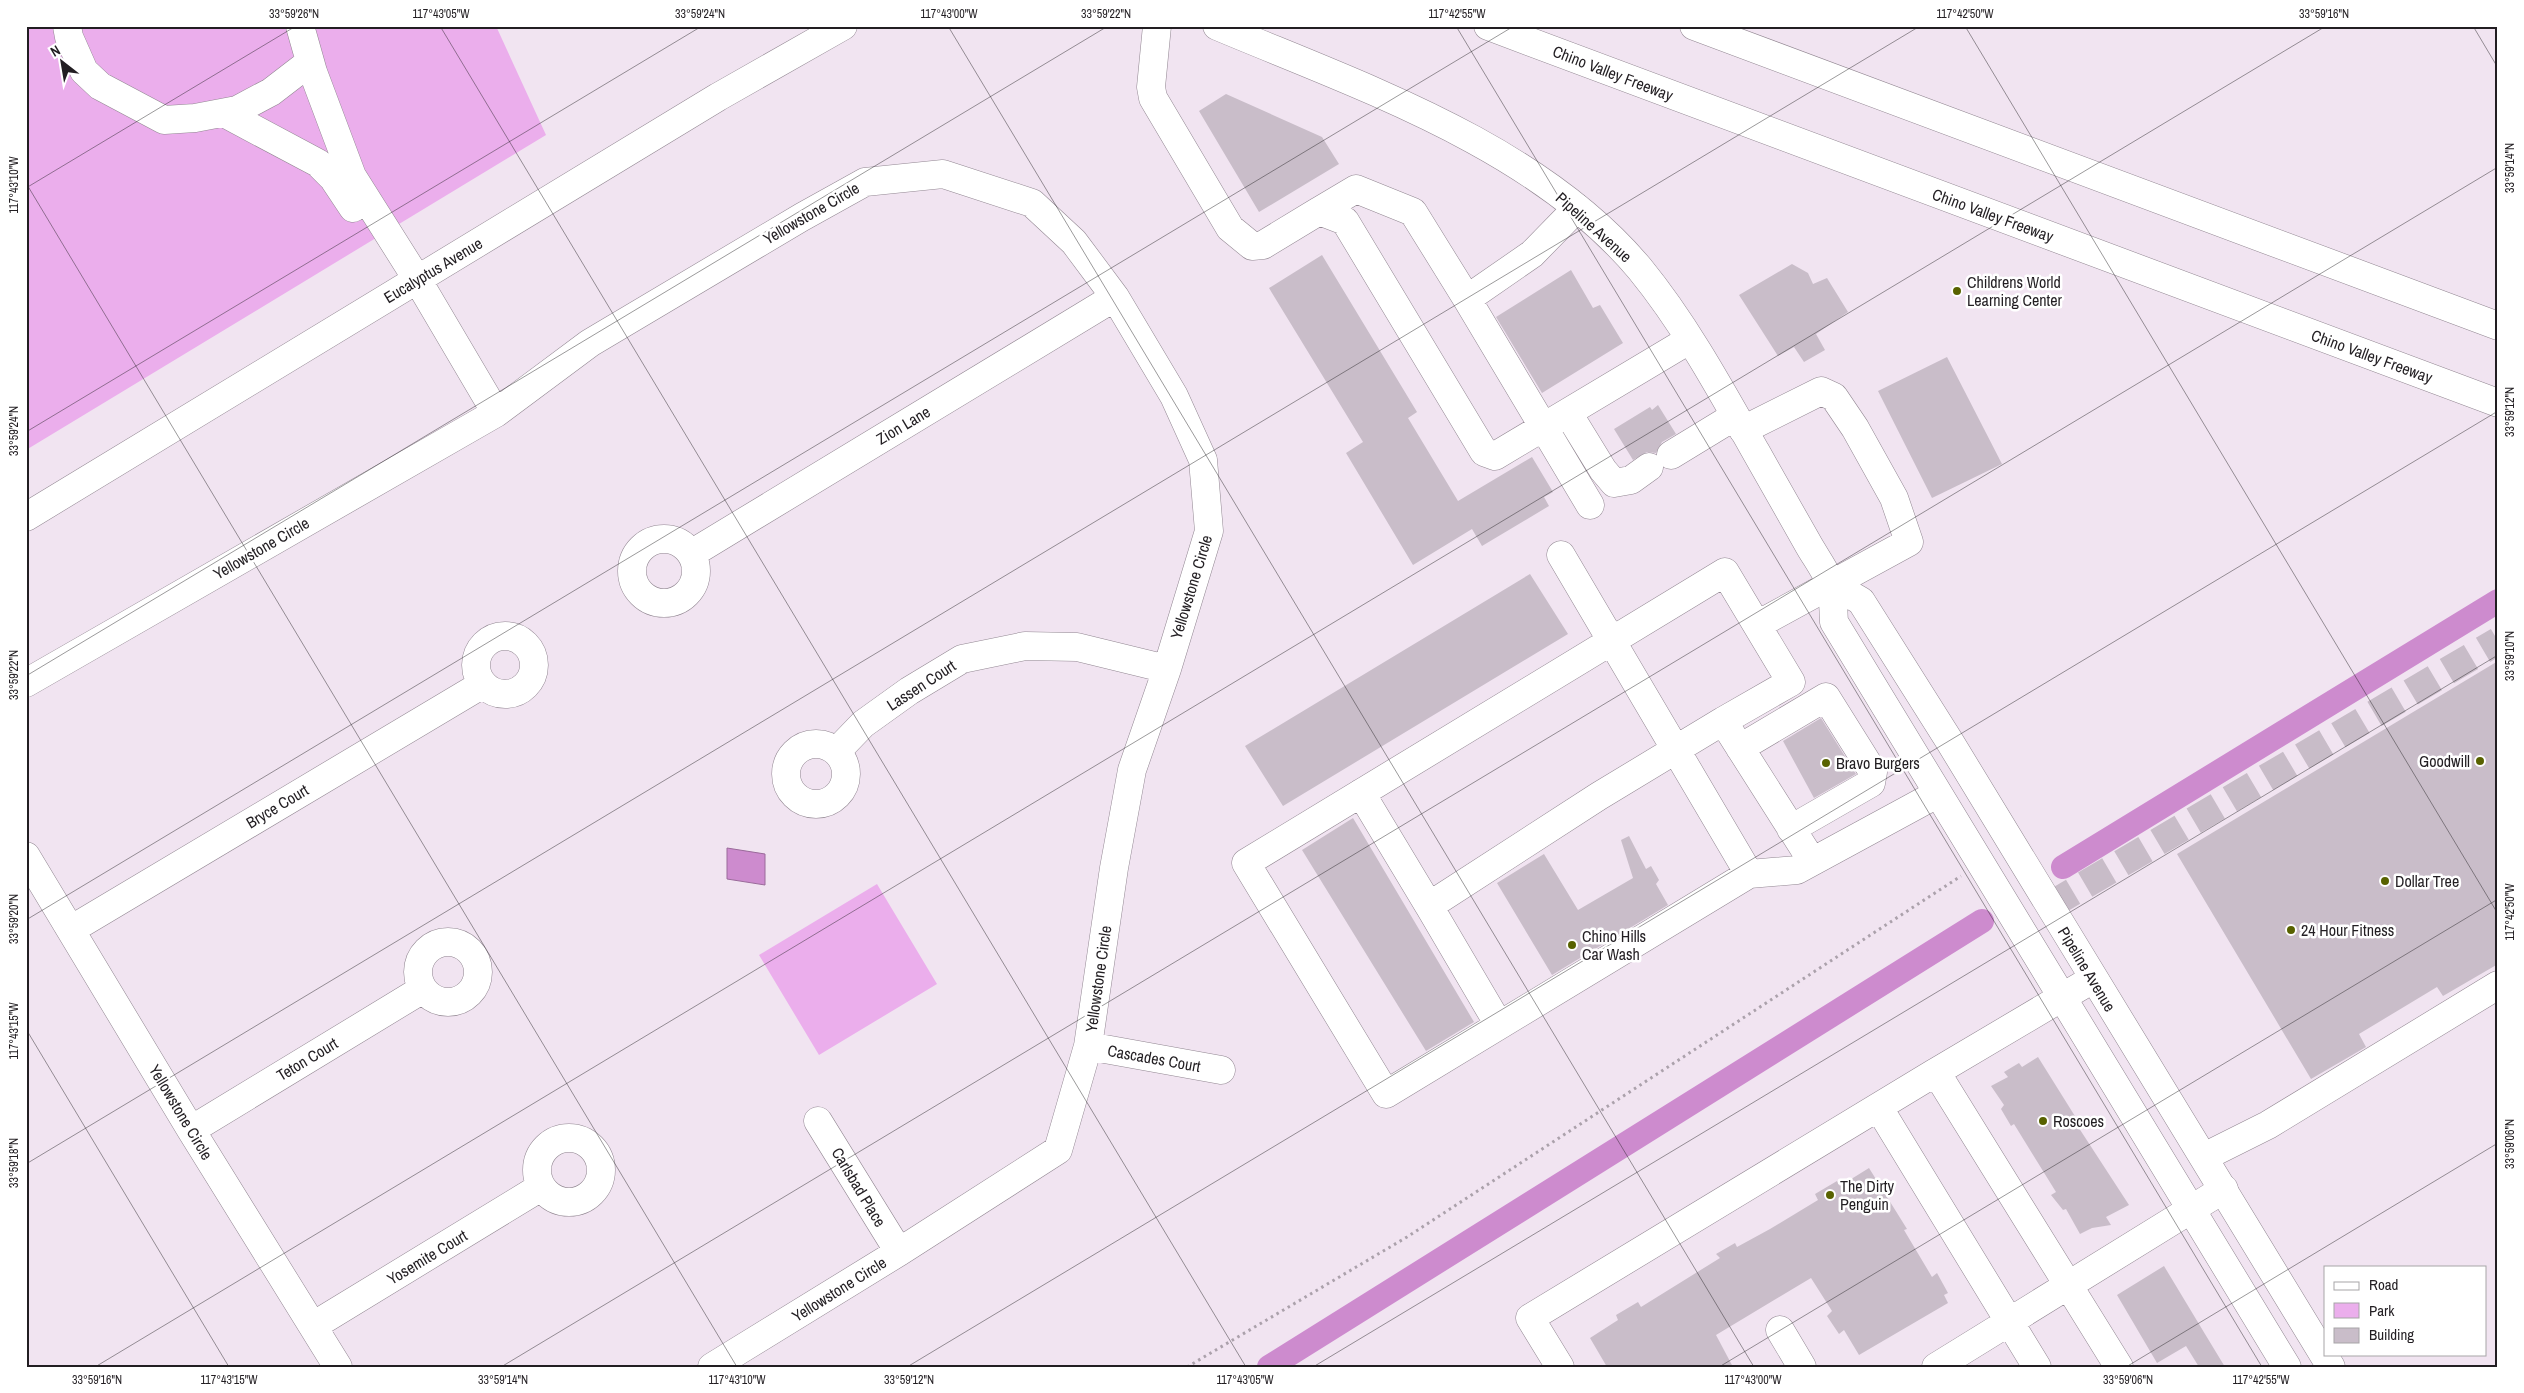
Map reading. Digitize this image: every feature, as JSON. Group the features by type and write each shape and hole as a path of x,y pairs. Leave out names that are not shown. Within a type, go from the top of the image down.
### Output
{"main road":[{"path":"67,26 69,37 84,71 100,86 164,120 195,118 237,110 271,92 310,62"},
{"path":"300,26 310,62 352,176 410,284"},
{"name":"Eucalyptus Avenue","path":"26,517 718,97 843,26"},
{"path":"1157,26 1151,87 1152,98 1230,228 1252,246 1263,245 1356,189 1413,212 1590,505"},
{"name":"Pipeline Avenue","path":"1218,26 1350,82 1477,140 1516,164 1577,208 1606,234 1639,269 1689,340 1739,423 1830,583 1834,622 2287,1367"},
{"name":"Chino Valley Freeway","path":"1488,26 2498,403"},
{"path":"1700,29 2498,326"},
{"path":"224,112 318,162 410,284 496,413"},
{"name":"Yellowstone Circle","path":"26,683 496,413 590,343 802,216 864,182 943,174 1032,203 1074,242 1115,297 1174,396 1203,460 1209,531 1167,669 1132,770 1114,868 1088,1046 1058,1150 899,1252 712,1367"},
{"path":"1467,299 1532,254 1577,208"},
{"path":"1319,210 1345,221 1484,452 1495,456 1689,340"},
{"name":"Zion Lane","path":"692,554 1115,297"},
{"path":"1568,413 1603,470 1614,483 1631,480 1660,461 1739,423 1821,391 1834,397 1856,428 1894,498 1909,542 1830,583 1757,625"},
{"path":"1562,555 1749,874"},
{"path":"1429,906 1599,796 1791,682 1725,572 1246,863 1386,1094 1749,874 1797,870 1937,794"},
{"name":"Pipeline Avenue","path":"1830,583 1861,601 2224,1189 2324,1355"},
{"name":"Lassen Court","path":"837,751 863,724 909,691 962,659 1025,646 1077,647 1167,669"},
{"name":"Bryce Court","path":"72,929 483,684"},
{"path":"1740,748 1826,697 1873,772 1870,782 1791,829"},
{"path":"1723,722 1812,861"},
{"path":"1361,794 1499,1025"},
{"name":"Yellowstone Circle","path":"26,856 72,929 191,1130 338,1367"},
{"path":"1560,1367 1530,1318 2093,979"},
{"path":"2204,1157 2268,1124 2498,986"},
{"name":"Teton Court","path":"191,1130 423,988"},
{"name":"Cascades Court","path":"1088,1046 1221,1070"},
{"path":"1936,1072 2119,1367"},
{"path":"1879,1108 2036,1367"},
{"name":"Carlsbad Place","path":"818,1121 899,1252"},
{"name":"Yosemite Court","path":"313,1326 541,1188"},
{"path":"1936,1367 2070,1286 2224,1189"},
{"path":"1780,1330 1802,1367"},
{"name":"Pipeline Avenue","path":"2324,1356 2331,1367"}],"path":[{"path":"1187,1367 1407,1237 1986,871"}],"green space":[{"path":"26,26 496,26 546,135 26,450"},
{"path":"877,884 937,984 819,1055 759,955"}],"shaded area":[{"path":"727,848 765,854 765,885 727,879"}],"building":[{"path":"1226,94 1322,137 1339,164 1259,212 1199,111"},
{"path":"1322,255 1417,412 1408,418 1458,501 1532,457 1553,492 1544,497 1549,506 1482,546 1472,529 1413,565 1346,453 1363,442 1269,288"},
{"path":"1792,264 1808,273 1813,284 1827,278 1848,312 1816,334 1825,350 1804,362 1794,347 1778,356 1739,295"},
{"path":"1571,270 1593,308 1600,305 1623,343 1542,393 1496,317"},
{"path":"1947,357 2002,464 1932,498 1878,391"},
{"path":"1658,405 1676,434 1662,442 1656,453 1647,452 1633,460 1614,429 1650,407 1652,410"},
{"path":"1530,574 1568,634 1283,806 1245,746"},
{"path":"2498,661 2498,964 2443,996 2437,987 2359,1034 2366,1047 2311,1079 2177,854"},
{"name":"Bravo Burgers","path":"1821,718 1856,774 1814,798 1783,741"},
{"path":"1353,818 1474,1022 1426,1051 1302,850"},
{"name":"Chino Hills Car Wash","path":"1629,836 1646,869 1651,866 1659,880 1656,884 1668,905 1552,975 1497,883 1544,854 1578,910 1633,878 1621,840"},
{"path":"2038,1057 2078,1121 2075,1122 2129,1205 2106,1217 2111,1225 2092,1228 2080,1234 2066,1209 2063,1210 2051,1195 2056,1192 2014,1124 2011,1126 2001,1109 2004,1105 1991,1086 2008,1077 2004,1072 2019,1063 2022,1067"},
{"path":"1869,1168 1907,1229 1904,1230 1932,1277 1937,1273 1948,1293 1944,1295 1948,1303 1859,1355 1844,1330 1839,1334 1827,1316 1832,1311 1811,1278 1716,1335 1733,1367 1607,1367 1590,1338 1618,1320 1616,1315 1638,1302 1641,1307 1720,1258 1716,1254 1735,1243 1737,1247 1770,1229 1818,1200 1815,1194 1837,1181 1840,1186"},
{"path":"2164,1266 2225,1367 2199,1367 2186,1346 2157,1363 2117,1295"}],"waterway":[{"path":"2063,867 2498,601"},
{"path":"1269,1367 1982,921"}],"tunnel":[{"path":"2049,906 2498,641"}],"place":[{"name":"Childrens World Learning Center","path":"1957,291"},
{"name":"Goodwill","path":"2480,761"},
{"name":"Bravo Burgers","path":"1826,763"},
{"name":"Dollar Tree","path":"2385,881"},
{"name":"24 Hour Fitness","path":"2291,930"},
{"name":"Chino Hills Car Wash","path":"1572,945"},
{"name":"Roscoes","path":"2043,1121"},
{"name":"The Dirty Penguin","path":"1830,1195"}]}
